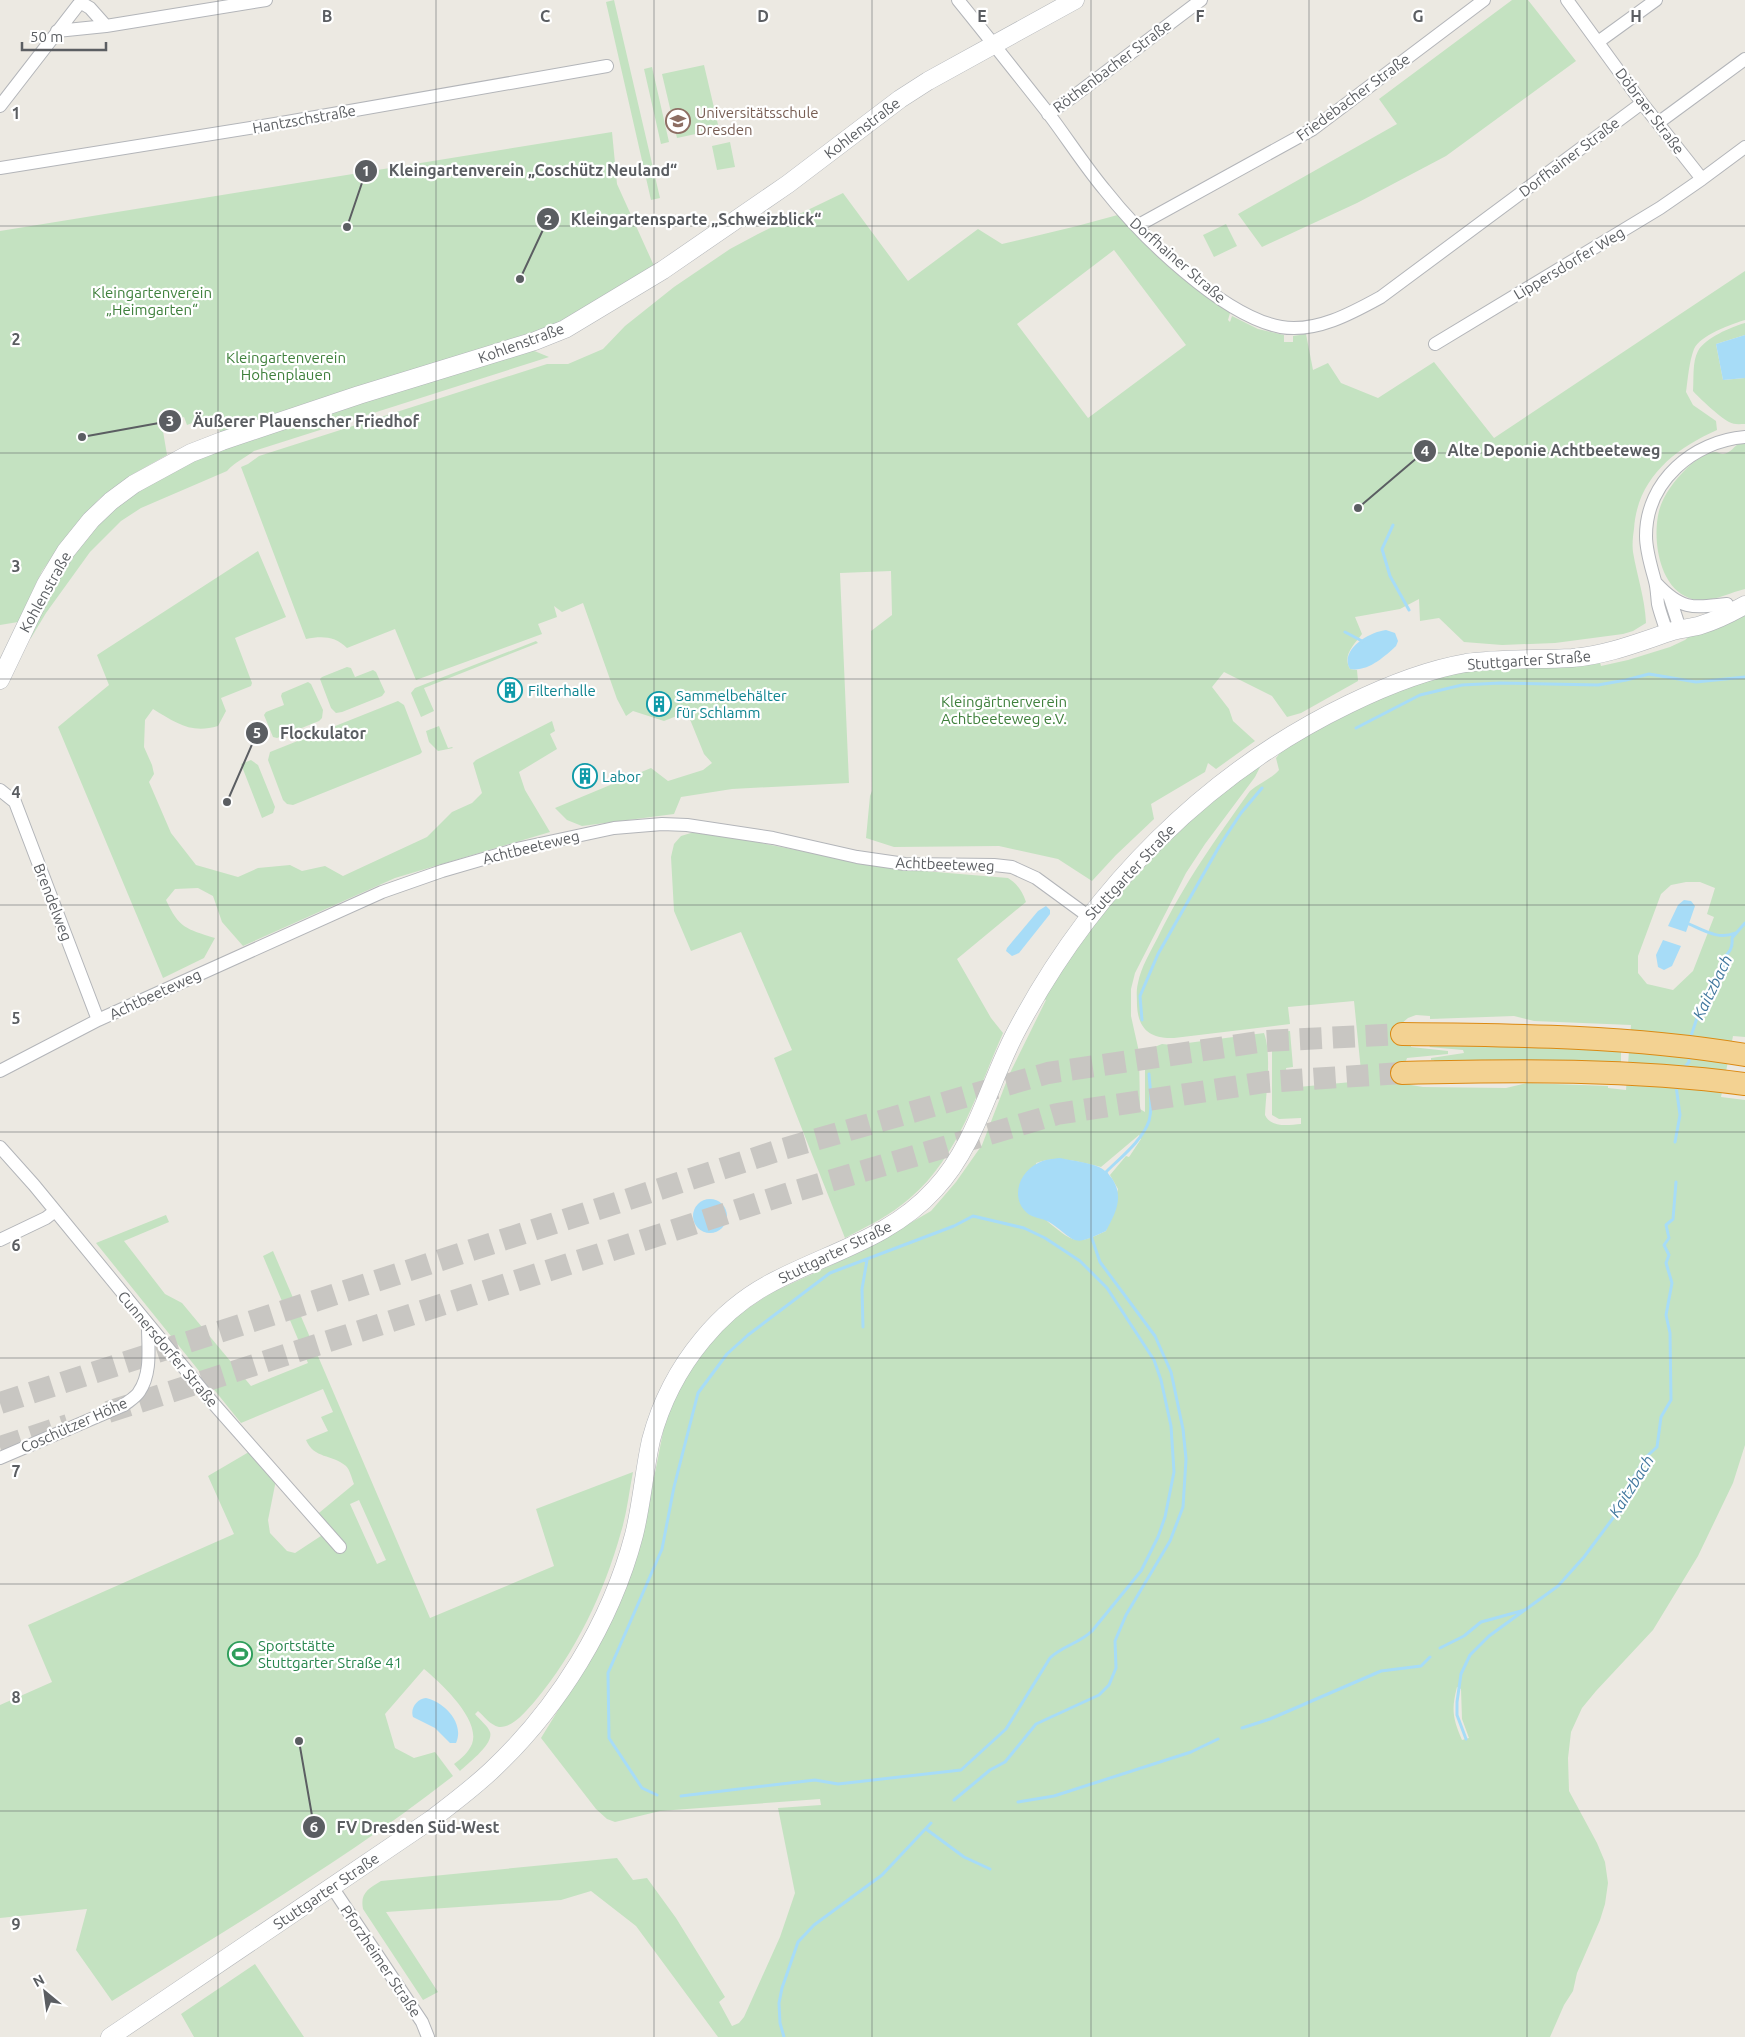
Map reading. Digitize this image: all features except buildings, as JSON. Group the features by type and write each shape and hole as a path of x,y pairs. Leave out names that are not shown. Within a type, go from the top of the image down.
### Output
{"highway":[{"path":"1402,1034 1515,1035 1623,1041 1740,1054"},
{"path":"1402,1073 1513,1070 1621,1074 1738,1084"}],"main road":[{"name":"Kohlenstraße","path":"0,680 46,584 66,551 91,520 111,501 134,484 192,453 222,441 359,395 535,341 565,329 663,270 788,184 900,99 951,68 1075,0"},
{"name":"Stuttgarter Straße","path":"1674,631 1697,617 1727,604 1745,600"},
{"name":"Stuttgarter Straße","path":"110,2037 432,1819 493,1769 529,1731 563,1686 580,1659 603,1617 621,1577 634,1535 650,1445 659,1414 673,1382 688,1357 708,1332 749,1297 775,1281 879,1234 920,1204 936,1188 956,1162 972,1134 1008,1045 1063,952 1088,916 1125,873 1164,833 1201,800 1264,753 1310,724 1348,704 1390,686 1439,669 1497,660 1571,658 1604,654 1674,631 1698,626 1730,614 1745,605"}],"street":[{"path":"57,31 106,26 266,0"},
{"name":"Dorfhainer Straße","path":"958,0 1048,114 1104,190 1137,226 1207,290 1252,318 1282,327 1311,326 1349,315 1381,297 1642,103"},
{"name":"Röthenbacher Straße","path":"1048,114 1201,0"},
{"name":"Friedebacher Straße","path":"1137,226 1313,129 1484,0"},
{"name":"Döbraer Straße","path":"1567,0 1642,103 1702,179"},
{"path":"1598,42 1656,0"},
{"path":"0,106 81,1 106,26"},
{"path":"1658,123 1745,59"},
{"name":"Hantzschstraße","path":"0,168 277,124 607,66"},
{"path":"1702,179 1745,147"},
{"name":"Lippersdorfer Weg","path":"1435,344 1660,208 1702,179"},
{"path":"1674,631 1658,604 1656,583 1647,550 1646,534 1653,502 1659,487 1676,466 1698,451 1730,438 1745,437"},
{"path":"1656,583 1670,598 1696,608 1727,604"},
{"path":"1670,598 1674,631"},
{"name":"Brendelweg","path":"0,790 15,802 98,1020"},
{"name":"Achtbeeteweg","path":"0,1070 98,1020 382,892 521,848 614,828 662,824 688,825 773,838 905,864 1012,867 1036,878 1088,916"},
{"name":"Cunnersdorfer Straße","path":"0,1148 55,1211 213,1403 340,1547"},
{"path":"0,1240 46,1218 55,1211"},
{"name":"Coschützer Höhe","path":"0,1458 124,1405 139,1393 146,1378 148,1326"},
{"name":"Pforzheimer Straße","path":"332,1887 422,2022 428,2037"}],"green space":[{"path":"614,0 660,198 651,200 606,2"},
{"path":"1512,0 1528,0 1576,61 1446,156 1357,203 1262,247 1238,214 1397,124 1379,99"},
{"path":"704,65 719,129 677,138 662,74"},
{"path":"652,67 669,142 661,144 644,69"},
{"path":"612,132 617,184 655,268 563,324 221,435 214,415 187,425 184,417 162,425 167,455 133,474 99,499 69,534 42,571 18,622 0,625 0,231"},
{"path":"730,142 735,167 717,170 712,146"},
{"name":"Kleingärtnerverein Achtbeeteweg e.V.","path":"843,193 908,281 978,229 1002,244 1125,213 1232,306 1228,320 1230,322 1232,316 1258,329 1284,335 1284,342 1293,342 1293,336 1306,334 1313,370 1328,363 1341,383 1378,398 1434,362 1494,438 1745,271 1745,320 1709,335 1697,344 1694,349 1686,392 1693,405 1716,421 1717,430 1686,446 1673,456 1660,468 1642,495 1637,511 1633,549 1646,623 1633,631 1623,634 1555,643 1502,645 1464,642 1439,618 1420,621 1419,599 1400,609 1355,617 1362,634 1350,650 1347,659 1350,669 1357,670 1358,681 1301,713 1287,717 1272,696 1224,672 1212,687 1229,709 1233,721 1255,741 1216,769 1208,763 1205,772 1151,804 1154,819 1092,881 1058,859 999,846 894,847 866,838 872,791 871,631 892,615 891,571 840,573 849,783 732,789 681,797 674,814 582,826 567,820 555,808 651,768 668,781 703,770 712,763 704,754 687,712 664,721 633,711 626,716 617,699 583,603 562,612 554,606 557,617 538,624 542,634 416,680 395,629 347,648 333,639 317,637 306,639 241,467 259,456 547,364 568,364 603,349 625,326 674,287 730,249","holes":["1114,250 1186,345 1088,418 1017,324"]},
{"path":"1226,224 1237,246 1214,257 1203,235"},
{"path":"1745,323 1745,335 1716,344 1723,380 1745,378 1745,424 1735,424 1721,416 1693,391 1694,366 1696,355 1701,346 1712,337"},
{"path":"532,350 549,357 254,451 227,471 141,508 121,521 90,552 46,613 31,638 27,638 52,587 74,551 110,512 137,491 204,455 361,402"},
{"path":"1741,442 1745,442 1745,589 1718,598 1696,600 1689,598 1671,584 1664,573 1660,561 1657,522 1661,505 1674,483 1692,464 1711,452 1726,454"},
{"path":"258,551 286,617 235,638 252,683 251,686 221,698 226,711 218,726 200,729 184,726 153,709 145,720 144,747 154,774 149,782 171,833 196,865 238,877 258,868 290,865 302,871 325,866 343,876 427,837 452,812 472,803 482,793 473,763 476,760 552,721 555,731 550,734 557,749 519,772 525,790 550,832 395,878 243,946 222,922 213,896 198,888 175,889 166,900 175,916 184,926 215,938 204,958 163,978 58,727 109,685 97,655"},
{"path":"1745,613 1745,1037 1733,1036 1721,1097 1745,1100 1745,1445 1733,1483 1698,1556 1653,1630 1582,1708 1571,1732 1568,1758 1569,1791 1597,1843 1605,1862 1608,1883 1605,1904 1600,1920 1577,1973 1573,1991 1564,2005 1550,2037 718,2037 636,1926 591,1891 561,1900 386,1912 438,1992 423,2000 363,1909 364,1895 372,1886 381,1881 617,1858 633,1880 647,1878 676,1918 725,1997 719,2002 732,2026 739,2023 744,2017 780,1937 795,1893 778,1808 821,1805 820,1799 660,1811 615,1822 607,1819 596,1809 541,1738 600,1642 631,1574 641,1544 666,1417 697,1359 716,1335 738,1315 771,1293 862,1251 931,1211 956,1182 982,1145 1009,1075 1046,1000 1041,998 1074,946 1170,835 1258,764 1260,767 1255,777 1186,873 1135,973 1131,989 1131,1016 1139,1052 1140,1109 1145,1112 1145,1059 1152,1048 1162,1044 1172,1045 1264,1033 1268,1052 1265,1115 1271,1122 1280,1125 1301,1124 1301,1118 1279,1119 1272,1115 1272,1032 1290,1031 1293,1067 1286,1068 1288,1088 1362,1081 1354,1001 1288,1007 1290,1024 1174,1038 1158,1037 1152,1034 1147,1031 1140,1020 1137,1005 1137,988 1146,959 1190,880 1250,791 1279,770 1276,758 1285,747 1394,690 1467,668 1600,662 1601,666 1670,647 1685,640 1694,632","holes":["1700,882 1715,888 1707,914 1714,917 1693,971 1673,990 1647,984 1638,973 1638,956 1661,894 1671,885","1416,1015 1430,1016 1430,1019 1514,1016 1534,1021 1631,1025 1626,1090 1608,1088 1608,1086 1527,1083 1506,1088 1423,1087 1411,1085 1405,1081 1404,1067 1407,1058 1448,1054 1448,1051 1411,1047 1411,1042 1401,1024 1408,1018","1139,1135 1141,1139 1129,1157 1126,1156 1110,1175 1118,1189 1106,1231 1087,1239 1075,1240 1063,1234 1047,1221 1036,1163 1061,1159 1101,1167","1457,1687 1461,1689 1462,1719 1469,1738 1462,1740 1454,1714"]},
{"path":"536,641 538,643 424,688 434,711 421,717 411,693 415,688"},
{"path":"347,667 351,668 355,677 373,670 376,672 385,692 382,696 336,713 331,708 320,679"},
{"path":"308,682 311,684 323,710 322,718 319,721 277,738 273,737 264,715 266,712 284,705 282,693"},
{"path":"398,701 404,705 422,752 420,754 293,805 287,804 283,800 268,760 270,752"},
{"path":"439,726 448,748 453,748 438,751 429,742 426,731"},
{"path":"251,760 258,765 275,807 273,813 262,818 241,764"},
{"path":"691,833 710,833 888,868 1008,878 1019,888 1026,902 957,959 991,1018 1003,1033 966,1121 942,1163 910,1198 871,1225 845,1238 774,1058 792,1050 741,932 691,951 674,911 671,857 674,844 681,836"},
{"path":"1436,1041 1621,1051 1621,1064 1434,1063 1434,1060 1431,1060 1431,1058 1464,1053 1463,1050 1429,1047"},
{"path":"166,1215 169,1222 124,1241 165,1294 182,1303 251,1386 308,1363 263,1256 273,1251 430,1618 554,1566 536,1509 633,1472 623,1525 597,1599 576,1642 550,1682 524,1713 509,1725 499,1727 478,1711 475,1714 489,1730 490,1737 484,1748 460,1771 454,1764 464,1756 472,1744 471,1724 458,1703 424,1669 385,1714 395,1748 414,1758 435,1752 453,1776 328,1865 112,2001 76,1950 87,1909 0,1918 0,1705 52,1682 28,1625 234,1534 208,1476 254,1449 277,1475 268,1520 270,1533 287,1551 295,1553 327,1532 314,1517 354,1484 346,1466 341,1462 318,1453 309,1446 306,1440 328,1431 321,1417 333,1412 323,1389 241,1423 96,1243","holes":["359,1500 386,1560 377,1564 350,1504"]},
{"path":"255,1964 304,2037 194,2037 181,2014"}],"water":[{"path":"1745,335 1745,378 1723,380 1716,344"},
{"path":"1386,630 1395,633 1398,641 1396,646 1381,659 1369,666 1350,669 1348,662 1352,649 1364,638"},
{"path":"1684,900 1691,901 1695,906 1686,932 1668,926 1678,905"},
{"path":"1046,906 1050,910 1050,914 1019,953 1012,956 1006,951 1007,948 1038,911"},
{"path":"1663,940 1681,946 1672,966 1664,970 1658,967 1656,955"},
{"path":"1060,1158 1099,1167 1107,1172 1113,1180 1118,1193 1118,1200 1115,1212 1106,1231 1080,1241 1075,1240 1049,1222 1029,1215 1022,1207 1018,1193 1019,1186 1026,1172 1041,1162"},
{"path":"710,1199 722,1204 727,1216 722,1228 710,1233 698,1228 693,1216 698,1204"},
{"path":"426,1698 440,1704 455,1721 458,1728 456,1743 450,1743 435,1728 413,1717 412,1710 415,1705 420,1700"}],"waterway":[{"path":"1393,525 1382,549 1390,576 1409,610"},
{"path":"1345,632 1362,641"},
{"path":"1356,728 1420,695 1462,685 1500,683 1598,685 1649,674 1696,682 1745,677"},
{"path":"1142,1020 1140,996 1158,954 1220,845 1241,813 1262,788"},
{"name":"Kaitzbach","path":"1690,1039 1701,1006 1724,970 1722,959 1730,950 1732,938 1745,923"},
{"path":"1689,924 1706,932 1723,936 1735,933"},
{"name":"Kaitzbach","path":"1683,1069 1689,1062 1689,1055"},
{"path":"1107,1175 1106,1172 1136,1142 1149,1121 1151,1103 1149,1074"},
{"name":"Kaitzbach","path":"1675,1142 1680,1115 1676,1086"},
{"name":"Kaitzbach","path":"1466,1739 1457,1715 1457,1702 1461,1674 1470,1655 1489,1636 1558,1586 1584,1557 1622,1506 1633,1478 1646,1457 1657,1447 1661,1417 1671,1400 1670,1333 1666,1315 1672,1283 1666,1263 1669,1255 1664,1245 1669,1238 1666,1225 1673,1219 1676,1182"},
{"path":"657,1795 642,1788 609,1738 608,1673 662,1549 674,1487 698,1393 727,1354 748,1335 830,1273 954,1226 973,1216 1024,1228 1045,1238 1080,1261 1107,1288 1154,1360 1161,1380 1171,1426 1174,1472 1165,1517 1158,1537 1141,1571 1092,1631 1050,1658 1006,1729 961,1770 838,1784 815,1780 681,1796"},
{"path":"954,1800 990,1770 1005,1762 1036,1724 1099,1695 1109,1685 1116,1668 1115,1641 1126,1615 1170,1541 1183,1507 1186,1459 1183,1429 1171,1372 1155,1336 1100,1262 1091,1236"},
{"path":"863,1327 862,1289 867,1260"},
{"path":"1440,1648 1464,1636 1481,1622 1525,1610"},
{"path":"1242,1728 1270,1719 1381,1671 1421,1666 1430,1657"},
{"path":"1018,1802 1054,1796 1191,1752 1218,1739"},
{"path":"784,2037 780,2023 779,2003 782,1988 798,1942 814,1925 882,1875 931,1823"},
{"path":"926,1829 964,1857 990,1869"}],"tunnel":[{"path":"0,1403 783,1149 1048,1073 1266,1041 1402,1034"},
{"path":"108,1412 799,1190 1057,1114 1265,1082 1402,1073"},
{"path":"0,1447 68,1425"}],"place":[{"name":"Universitätsschule Dresden","path":"678,121"},
{"name":"Kleingartenverein „Coschütz Neuland“","path":"347,227"},
{"name":"Kleingartensparte „Schweizblick“","path":"520,279"},
{"name":"Äußerer Plauenscher Friedhof","path":"82,437"},
{"name":"Alte Deponie Achtbeeteweg","path":"1358,508"},
{"name":"Filterhalle","path":"510,690"},
{"name":"Sammelbehälter für Schlamm","path":"659,704"},
{"name":"Labor","path":"585,776"},
{"name":"Flockulator","path":"227,802"},
{"name":"Sportstätte Stuttgarter Straße 41","path":"240,1654"},
{"name":"FV Dresden Süd-West","path":"299,1741"}],"park label":[{"name":"Kleingartenverein „Heimgarten“","path":"152,300"},
{"name":"Kleingartenverein Hohenplauen","path":"286,366"}]}
